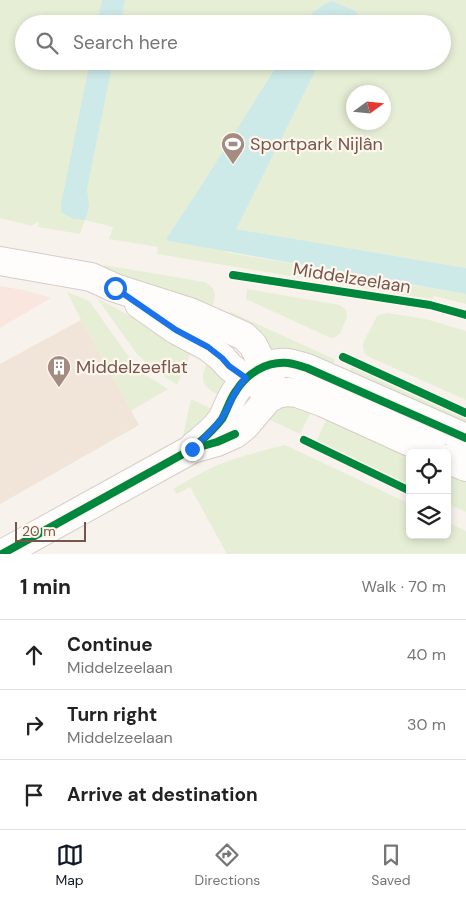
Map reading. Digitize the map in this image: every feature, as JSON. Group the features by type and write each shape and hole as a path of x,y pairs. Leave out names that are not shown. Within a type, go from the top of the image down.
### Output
{"street":[{"path":"0,261 91,277 115,288 190,312 244,336 253,345 255,372 273,396"},
{"path":"192,449 222,419 235,392 255,372 274,363 288,363 307,368 466,438"},
{"path":"2,554 192,449 217,442 235,434 273,396 287,392 298,393 322,402 425,449"},
{"path":"451,461 466,467"}],"shaded area":[{"path":"0,286 23,290 51,298 0,328"},
{"name":"Middelzeeflat","path":"81,320 139,425 0,504 0,364"}],"green space":[{"name":"Sportpark Nijlân","path":"0,0 466,0 466,268 236,229 225,252 466,294 466,304 434,296 433,299 410,296 157,254 158,247 109,239 113,227 85,220 80,234 38,227 39,221 32,226 0,218"},
{"path":"104,265 204,282 214,291 215,299 210,312 105,269"},
{"path":"247,289 340,305 346,310 347,317 340,334 331,338 246,299"},
{"path":"67,292 89,301 141,371 168,389 131,411"},
{"path":"97,298 193,348 177,385 153,369 137,354"},
{"path":"231,312 334,359 335,361 331,369 269,351 227,318"},
{"path":"387,313 426,319 466,331 466,400 367,356 363,343 377,316"},
{"path":"208,360 222,376 223,384 219,395 208,388 203,381"},
{"path":"351,368 466,419 466,432 347,377"},
{"path":"191,399 213,411 182,440"},
{"path":"286,406 313,408 300,434 268,419 279,408"},
{"path":"329,414 406,451 406,484 316,442"},
{"path":"285,445 406,502 406,539 451,539 451,524 466,531 466,554 227,554 190,487 177,494 173,489 205,471 247,455"},
{"path":"451,467 466,474 466,512 451,506"}],"water":[{"path":"102,0 125,0 122,15 99,15"},
{"path":"332,1 355,11 357,15 311,15 323,5"},
{"path":"88,70 111,70 87,189 89,207 85,220 73,219 61,212 61,204"},
{"path":"274,70 316,70 236,229 466,268 466,294 169,241 166,239"}],"cycle path":[{"name":"Middelzeelaan","path":"233,275 430,305 466,315"},
{"path":"343,357 466,413"},
{"path":"192,449 222,419 234,394 246,379 265,366 280,363 290,363 307,368 466,438"},
{"path":"2,554 192,449 217,442 235,434"},
{"path":"304,440 406,489"}],"place":[{"name":"Sportpark Nijlân","path":"233,165"},
{"name":"Middelzeeflat","path":"59,388"}],"route":[{"path":"115,288 176,330 208,347 241,376 246,378 235,392 222,419 192,449"}]}
